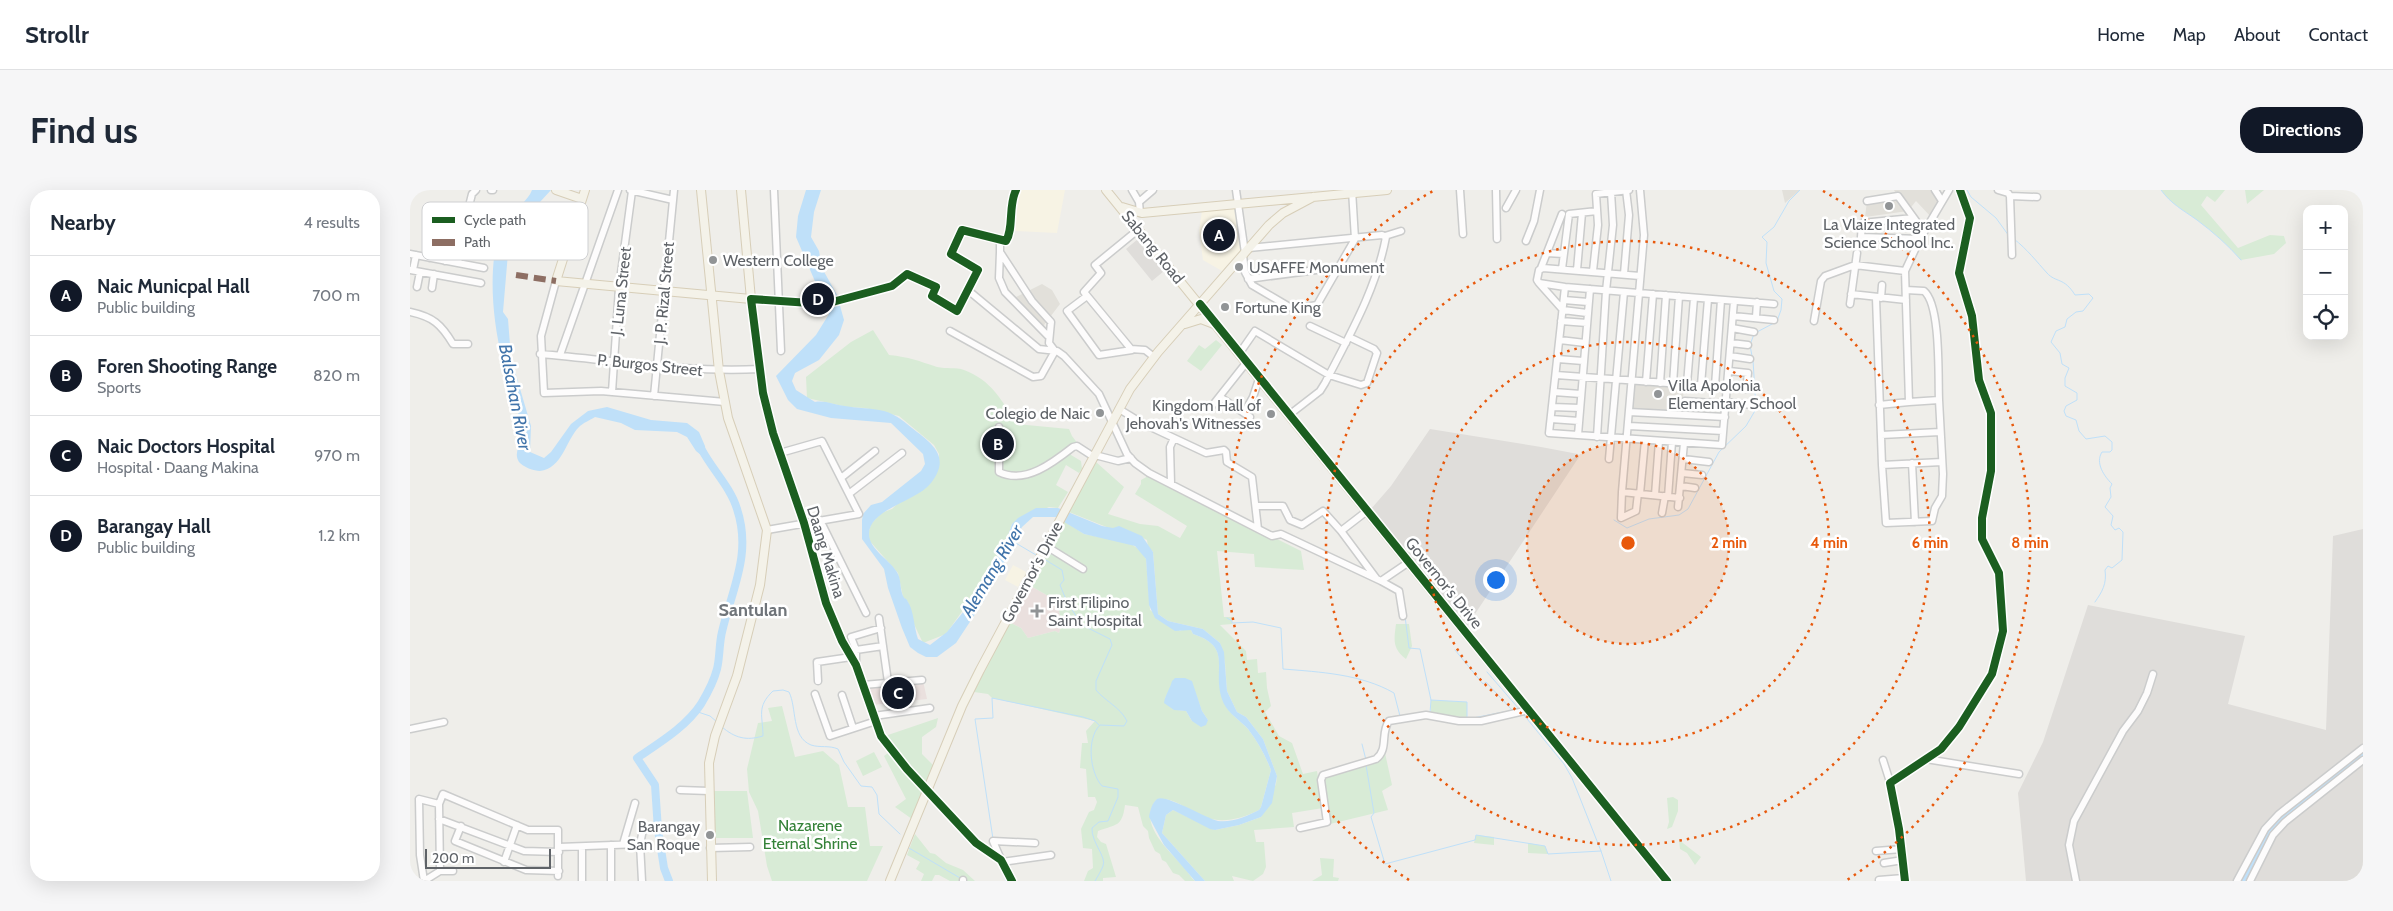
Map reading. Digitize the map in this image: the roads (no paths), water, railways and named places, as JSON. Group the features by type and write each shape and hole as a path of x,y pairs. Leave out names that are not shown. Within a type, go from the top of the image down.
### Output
{"main road":[{"path":"557,190 582,199"},
{"path":"581,202 585,190"},
{"path":"701,190 720,371 728,418 767,530 760,584 737,676 719,725 709,763 712,881"},
{"path":"563,260 556,281 751,300 741,190"},
{"name":"Sabang Road","path":"1106,190 1200,304"},
{"path":"1117,203 1127,210 1140,213 1387,190"},
{"path":"1200,304 1283,212 1313,197"},
{"name":"Governor's Drive","path":"890,881 962,706 1119,409 1135,382 1154,357 1200,304 1666,881"},
{"path":"1179,328 1196,320 1205,320 1216,326"}],"street":[{"path":"470,202 472,194 476,190"},
{"path":"560,355 618,190"},
{"path":"631,190 672,200"},
{"name":"J. Luna Street","path":"612,392 619,288 631,190"},
{"name":"J. P. Rizal Street","path":"654,396 674,190"},
{"path":"774,190 774,230 780,302 781,351"},
{"path":"751,300 825,304 892,286 907,274 936,287 932,296 957,311 969,291 978,270 951,254 962,230 1004,241 1008,238 1011,203 1016,190"},
{"path":"1132,190 1139,202 1140,213"},
{"path":"1139,202 1153,190"},
{"path":"1236,190 1248,279 1259,290 1293,308 1316,305 1355,239 1352,192"},
{"path":"1460,190 1463,234"},
{"path":"1496,190 1497,239"},
{"path":"1506,208 1516,190"},
{"path":"1526,241 1534,221 1540,190"},
{"path":"1593,271 1598,225 1596,194 1627,190 1629,223 1624,274"},
{"path":"1640,190 1644,235 1621,518 1636,511 1645,440"},
{"path":"1935,190 1942,200"},
{"path":"1909,402 1905,272 1920,239 1949,190"},
{"path":"1890,782 1941,749 1959,727 1992,674 2003,632 1999,573 1982,538 1982,518 1991,471 1992,423 1991,413 1979,380 1972,316 1959,273 1970,218 1960,190"},
{"path":"1998,190 2008,193 2010,196 2037,197"},
{"path":"1597,437 1606,291 1613,225 1609,191"},
{"path":"1867,201 1898,196 1924,232"},
{"path":"2010,196 2012,255"},
{"path":"1563,214 1597,212"},
{"path":"1577,270 1582,213"},
{"path":"1563,214 1537,280 1562,310 1587,313"},
{"path":"1562,269 1564,254 1563,214"},
{"path":"1913,218 1862,223 1861,237 1920,239"},
{"path":"1132,350 1084,290 1101,273 1095,265 1138,229"},
{"path":"1245,252 1384,236 1401,231"},
{"path":"1289,416 1320,391 1329,375 1379,270 1384,236"},
{"path":"1000,240 999,278 1005,292 1048,336"},
{"path":"1000,252 1032,301 1051,322 1048,336 1049,343 1055,351"},
{"path":"1850,304 1857,252"},
{"path":"1547,253 1564,254"},
{"path":"413,255 411,270 481,283"},
{"path":"439,260 484,268"},
{"path":"1814,321 1823,278 1855,265 1905,272"},
{"path":"1248,279 1339,267"},
{"path":"1541,268 1640,276"},
{"path":"418,287 420,272"},
{"path":"432,288 434,274"},
{"path":"556,281 540,336 544,393 612,392 725,402"},
{"path":"1539,283 1606,291 1774,304"},
{"path":"1882,286 1878,298 1882,465 1886,523 1932,520 1935,508 1942,496 1937,331 1932,300 1924,291 1906,290"},
{"path":"1565,287 1549,433 1597,437 1722,445 1734,300"},
{"path":"1578,435 1590,289"},
{"path":"969,291 1039,349 1055,351 1064,356 1099,394 1131,458 1149,473 1272,536 1282,534 1400,591 1403,616"},
{"path":"1609,460 1624,292"},
{"path":"1646,382 1652,294"},
{"path":"1851,294 1906,300"},
{"path":"1660,383 1666,295"},
{"path":"1087,296 1067,311 1098,356 1132,350 1145,350 1154,357"},
{"path":"1673,384 1679,296"},
{"path":"1687,384 1694,298"},
{"path":"1701,385 1708,298"},
{"name":"Daang Makina","path":"751,300 763,393 780,453 804,522 826,603 842,641 856,665 885,743 976,843 1002,862"},
{"path":"1564,300 1588,302"},
{"path":"1714,386 1721,300"},
{"path":"1756,302 1756,317"},
{"path":"410,312 428,316 444,330 453,344 468,344"},
{"path":"1733,316 1774,320"},
{"path":"1562,321 1587,323"},
{"path":"1240,354 1255,331 1329,375 1362,385 1367,383 1377,354 1374,348 1310,326"},
{"path":"1732,328 1754,332"},
{"path":"950,332 1033,377 1040,376 1055,351"},
{"path":"1560,340 1585,342"},
{"path":"1731,343 1748,345"},
{"name":"P. Burgos Street","path":"540,354 658,368 720,371 760,369"},
{"path":"1730,356 1750,359"},
{"path":"1558,359 1584,361"},
{"path":"1212,406 1246,363"},
{"path":"1556,375 1749,389 1748,373 1728,371"},
{"path":"1244,412 1253,397 1259,379"},
{"path":"1554,392 1581,394"},
{"path":"1220,396 1250,417"},
{"path":"1880,405 1939,400"},
{"path":"1685,401 1752,405"},
{"path":"1552,407 1580,408"},
{"path":"1119,409 1142,424 1206,453 1224,450 1227,462 1252,477 1258,529"},
{"path":"1629,412 1725,417"},
{"path":"1551,419 1579,422"},
{"path":"1629,426 1724,431"},
{"path":"999,427 999,472 1006,475 1020,476 1052,464 1073,447 1077,446 1094,456 1118,462 1131,458"},
{"path":"1881,435 1940,432"},
{"path":"1170,483 1170,447 1174,438"},
{"path":"767,530 804,522 859,514 822,441 780,453"},
{"path":"1650,504 1653,495 1659,441"},
{"path":"1662,513 1667,497 1672,442"},
{"path":"1678,507 1684,442"},
{"path":"841,478 875,451"},
{"path":"850,493 902,453"},
{"path":"1683,459 1709,462"},
{"path":"1882,465 1942,462"},
{"path":"1912,463 1916,522"},
{"path":"1682,473 1702,475"},
{"path":"1681,486 1695,488"},
{"path":"1622,492 1680,498"},
{"path":"1256,506 1283,506 1290,520 1302,526 1321,509 1341,531 1379,580"},
{"path":"1341,531 1367,511"},
{"path":"820,520 866,613"},
{"path":"1046,546 1083,569"},
{"path":"1379,580 1409,562"},
{"path":"879,618 888,682"},
{"path":"856,665 856,650 851,637 881,628"},
{"path":"856,650 883,646"},
{"path":"818,681 816,662 851,657"},
{"path":"2076,881 2069,845 2074,821 2123,731 2143,702 2153,674"},
{"path":"863,685 922,680"},
{"path":"815,694 830,736 875,718 930,708"},
{"path":"842,695 853,728"},
{"path":"1300,828 1327,822 1321,780 1323,776 1376,759 1382,754 1385,728 1389,721 1426,715 1459,722 1481,721 1529,710"},
{"path":"410,729 444,722"},
{"path":"2237,881 2265,829 2279,814 2362,750"},
{"path":"1926,759 2019,774"},
{"path":"1879,880 1904,879 1899,829 1889,788 1890,782 1883,760"},
{"path":"2250,881 2273,835 2285,822 2363,760"},
{"path":"680,790 709,791"},
{"path":"440,871 439,804 442,794 528,830 558,830 559,873 526,870 455,841 461,826"},
{"path":"439,804 419,799 420,855 424,881 440,871 452,870"},
{"path":"623,844 635,803"},
{"path":"439,819 524,850 559,850 640,844"},
{"path":"504,862 517,825"},
{"path":"642,881 640,844 644,825"},
{"path":"1012,881 993,841 1035,844"},
{"path":"611,845 611,881"},
{"path":"582,847 582,881"},
{"path":"710,848 750,847"},
{"path":"1876,851 1902,849"},
{"path":"1002,862 1051,855"},
{"path":"1884,862 1903,860"}],"water":[{"path":"532,190 551,190 540,202 524,202"},
{"name":"Alemang River","path":"806,190 821,190 814,212 811,237 819,251 822,268 837,295 844,320 839,335 819,360 795,373 792,381 796,390 815,402 879,410 893,414 926,439 932,445 939,458 940,465 931,483 924,490 877,518 871,525 869,534 873,545 898,574 903,596 912,610 918,639 930,645 947,632 964,611 1005,544 1012,524 1018,518 1036,508 1058,508 1102,526 1113,528 1119,526 1142,536 1153,552 1158,614 1168,621 1203,629 1220,643 1224,652 1227,691 1237,712 1246,717 1263,739 1277,776 1272,803 1261,817 1239,825 1215,830 1173,810 1166,815 1162,833 1205,881 1195,881 1164,845 1149,817 1154,803 1157,799 1162,798 1218,821 1234,820 1259,810 1271,770 1252,734 1224,704 1220,692 1218,654 1214,646 1193,634 1191,630 1175,631 1155,618 1149,605 1146,559 1135,546 1084,534 1056,517 1033,517 1022,527 985,599 956,643 937,657 926,657 910,647 888,588 884,569 862,539 862,520 863,514 871,505 882,502 921,471 925,464 923,454 891,423 831,418 797,409 788,400 776,376 816,335 829,314 796,237 798,216"},
{"path":"494,260 507,260 503,312 508,319 511,358 531,426 530,452 544,458 551,452 571,424 588,411 607,407 651,420 687,423 699,432 705,446 706,459 696,451 687,437 677,432 635,430 621,423 595,417 579,427 554,465 540,471 521,464 517,454 520,437 519,417 499,343 494,309"},
{"path":"1175,678 1185,678 1192,681 1202,711 1208,720 1206,725 1201,727 1192,721 1186,711 1174,710 1164,703 1172,681"}],"waterway":[{"path":"1777,321 1782,299 1774,291 1766,263 1767,242 1762,237 1774,227 1789,201 1800,190"},
{"path":"1967,190 1971,197 1996,218 2009,236"},
{"path":"2161,190 2173,203 2215,234 2241,260"},
{"path":"2014,239 2028,251 2050,276 2067,285 2075,295 2089,294 2093,298 2083,311 2076,312 2067,319 2065,327 2056,331 2051,342 2060,353 2062,364 2069,368 2065,378 2065,386 2077,393 2077,400 2066,406 2064,411 2066,416 2076,420 2079,431 2086,439 2105,436 2112,442 2112,450 2110,452 2102,452 2099,461 2103,473 2112,484 2110,488 2111,497 2105,507 2113,516 2111,525 2115,530 2119,528 2123,532 2122,560 2112,568 2108,566 2105,570 2103,588 2095,602"},
{"path":"1757,332 1774,323"},
{"path":"1752,356 1750,345 1754,334"},
{"path":"1614,520 1627,528 1649,519 1679,515 1688,509 1719,452 1746,426 1756,409 1753,360"},
{"name":"Balsahan River","path":"669,881 664,868 658,830 655,785 637,758 672,734 688,720 708,692 717,669 720,641 739,571 741,556 741,525 737,509 726,486 702,450"},
{"name":"Alemang River","path":"1014,542 1036,555"},
{"path":"1044,559 1062,570 1064,580 1060,585 1067,602 1082,625 1110,639 1112,645 1096,681 1096,690 1127,721 1124,726 1100,725 1091,747 1092,765 1098,780 1102,786 1118,789 1118,797 1108,821 1099,822 1092,828 1094,839 1104,862 1095,881"},
{"path":"1405,616 1409,648 1420,649 1431,700 1430,713"},
{"path":"1227,618 1232,623 1253,622 1281,628 1283,669 1340,675 1381,687 1394,693 1400,716"},
{"path":"1455,650 1483,684 1486,682 1512,710"},
{"path":"1487,672 1519,709"},
{"path":"722,727 741,738 763,736 762,707 764,702 773,691 783,690 789,692 800,736 811,745 838,749 844,762 861,786 872,787 877,795 879,814 900,834"},
{"path":"993,839 975,719 993,718 992,698 1083,717 1095,721 1099,725"},
{"path":"1431,700 1467,702 1467,718"},
{"path":"1473,718 1519,709"},
{"path":"695,711 710,716 717,722"},
{"path":"1413,714 1426,712"},
{"path":"1523,714 1564,764 1572,778 1611,881"},
{"path":"1362,744 1366,760"},
{"path":"2243,881 2268,832 2282,817 2363,753"},
{"path":"1366,765 1374,813 1371,817 1385,864 1475,840 1476,835 1545,846 1548,854 1601,851"},
{"path":"909,848 960,878"},
{"path":"1000,866 1006,881"}],"place":[{"name":"La Vlaize Integrated Science School Inc.","path":"1889,206"},
{"name":"Naic Municpal Hall","path":"1219,235"},
{"name":"Western College","path":"713,260"},
{"name":"USAFFE Monument","path":"1239,267"},
{"name":"Barangay Hall","path":"818,299"},
{"name":"Fortune King","path":"1225,307"},
{"name":"Villa Apolonia Elementary School","path":"1658,394"},
{"name":"Colegio de Naic","path":"1100,413"},
{"name":"Kingdom Hall of Jehovah's Witnesses","path":"1271,414"},
{"name":"Foren Shooting Range","path":"998,444"},
{"name":"First Filipino Saint Hospital","path":"1037,611"},
{"name":"Naic Doctors Hospital","path":"898,693"},
{"name":"Barangay San Roque","path":"710,835"}],"district":[{"name":"Santulan","path":"753,610"}],"park label":[{"name":"Nazarene Eternal Shrine","path":"810,834"}]}
